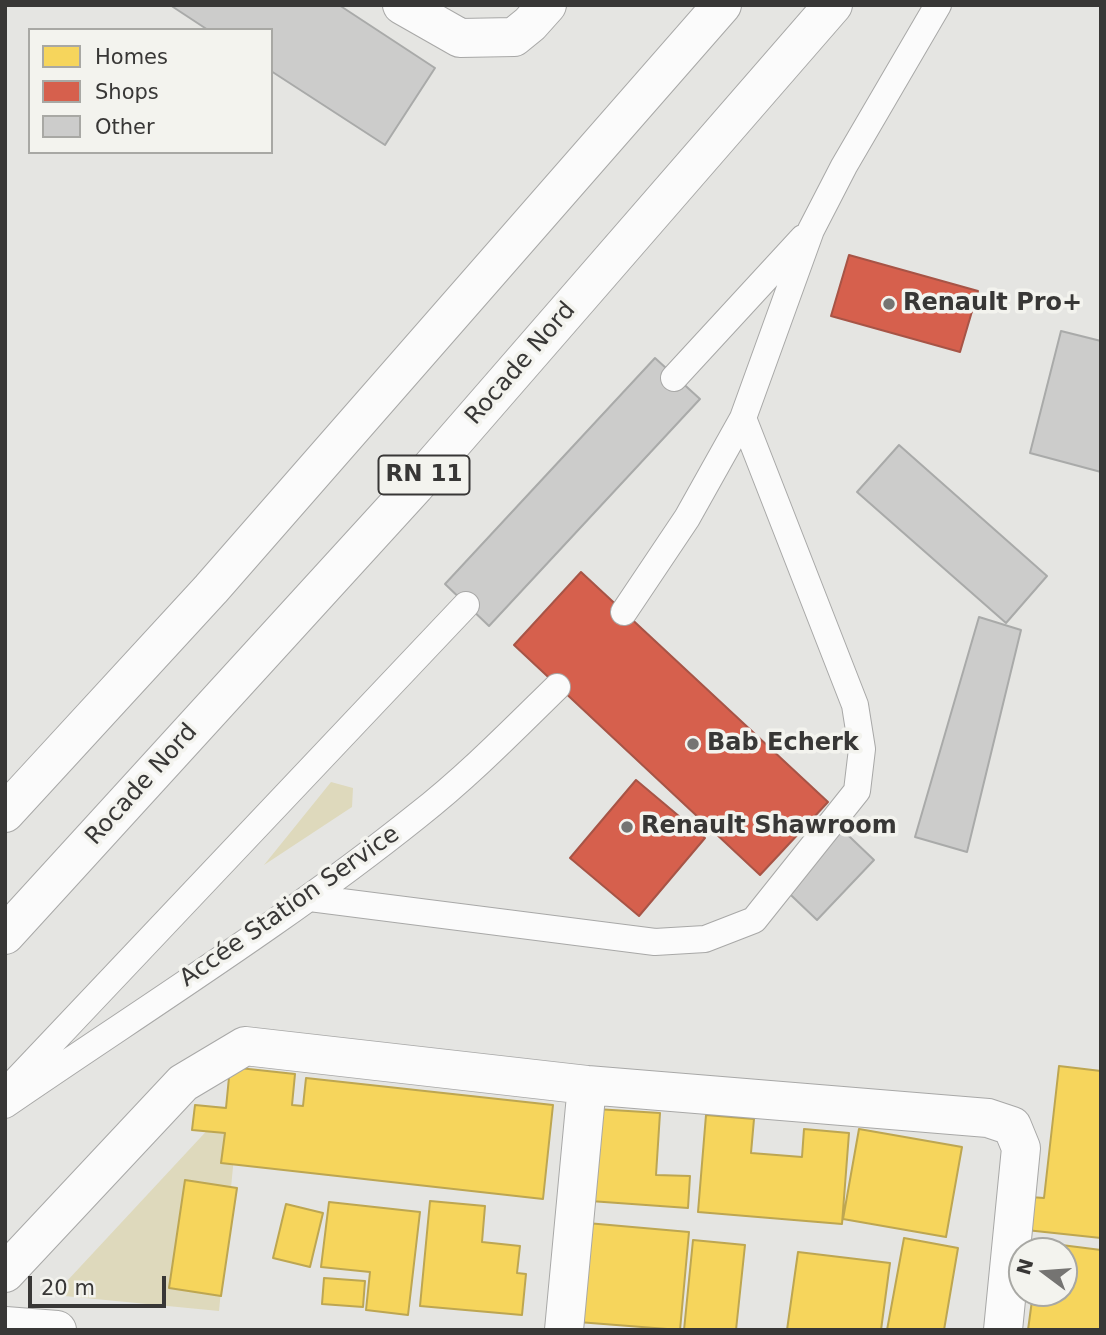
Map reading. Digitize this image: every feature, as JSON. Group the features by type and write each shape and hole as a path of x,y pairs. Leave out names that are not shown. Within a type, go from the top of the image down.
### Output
{"main road":[{"path":"402,5 460,38 514,37 547,5"},
{"path":"5,813 211,589 722,5"},
{"name":"Rocade Nord","path":"5,935 415,486 833,5"},
{"path":"5,1273 183,1083 245,1046 587,1085 988,1118 1012,1126 1021,1148 1003,1330"},
{"path":"564,1330 587,1085"},
{"path":"5,1326 57,1330"}],"lane":[{"path":"624,612 687,518 743,418 811,230 844,166 938,5"},
{"path":"674,378 811,230"},
{"path":"310,898 655,942 705,939 754,920 857,791 862,749 855,705 743,418"},
{"path":"5,1092 466,604"},
{"name":"Accée Station Service","path":"5,1105 310,898 419,815 496,747 557,687"}],"shaded area":[{"path":"331,782 353,788 352,807 264,865"},
{"path":"240,1095 219,1311 54,1295"}],"building: Homes":[{"path":"1059,1066 1101,1071 1101,1238 1026,1230 1030,1197 1044,1198"},
{"path":"230,1067 295,1074 292,1105 303,1106 306,1078 553,1105 543,1199 221,1163 225,1133 192,1130 195,1105 226,1108"},
{"path":"596,1109 660,1113 656,1175 690,1176 688,1208 590,1201"},
{"path":"706,1115 754,1119 751,1153 802,1157 804,1129 849,1133 842,1224 698,1212"},
{"path":"859,1129 962,1147 946,1237 843,1219"},
{"path":"185,1180 237,1188 221,1296 169,1288"},
{"path":"430,1201 485,1206 482,1242 520,1246 517,1273 526,1274 522,1315 420,1306"},
{"path":"329,1202 420,1212 408,1315 366,1310 370,1272 321,1267"},
{"path":"286,1204 323,1213 310,1267 273,1258"},
{"path":"587,1223 689,1232 680,1330 578,1322"},
{"path":"904,1238 958,1248 944,1330 887,1330"},
{"path":"693,1240 745,1245 736,1330 684,1330"},
{"path":"1078,1247 1101,1250 1101,1330 1028,1330 1031,1307 1078,1307"},
{"path":"798,1252 890,1263 881,1330 787,1330"},
{"path":"324,1278 365,1281 363,1307 322,1304"}],"building: Shops":[{"path":"849,255 978,291 960,352 831,316"},
{"name":"Bab Echerk","path":"581,572 828,802 760,875 514,645"},
{"path":"636,780 705,838 639,916 570,858"}],"building: Other":[{"path":"170,5 339,5 435,68 385,145 273,72 273,28 205,28"},
{"path":"1061,331 1101,341 1101,472 1030,453"},
{"path":"655,358 700,399 489,626 445,584"},
{"path":"899,445 1047,576 1006,623 857,492"},
{"path":"979,617 1021,630 967,852 915,837"},
{"path":"830,818 874,860 817,920 773,878"}],"place":[{"name":"Renault Pro+","path":"889,304"},
{"name":"Bab Echerk","path":"693,744"},
{"name":"Renault Shawroom","path":"627,827"}]}
